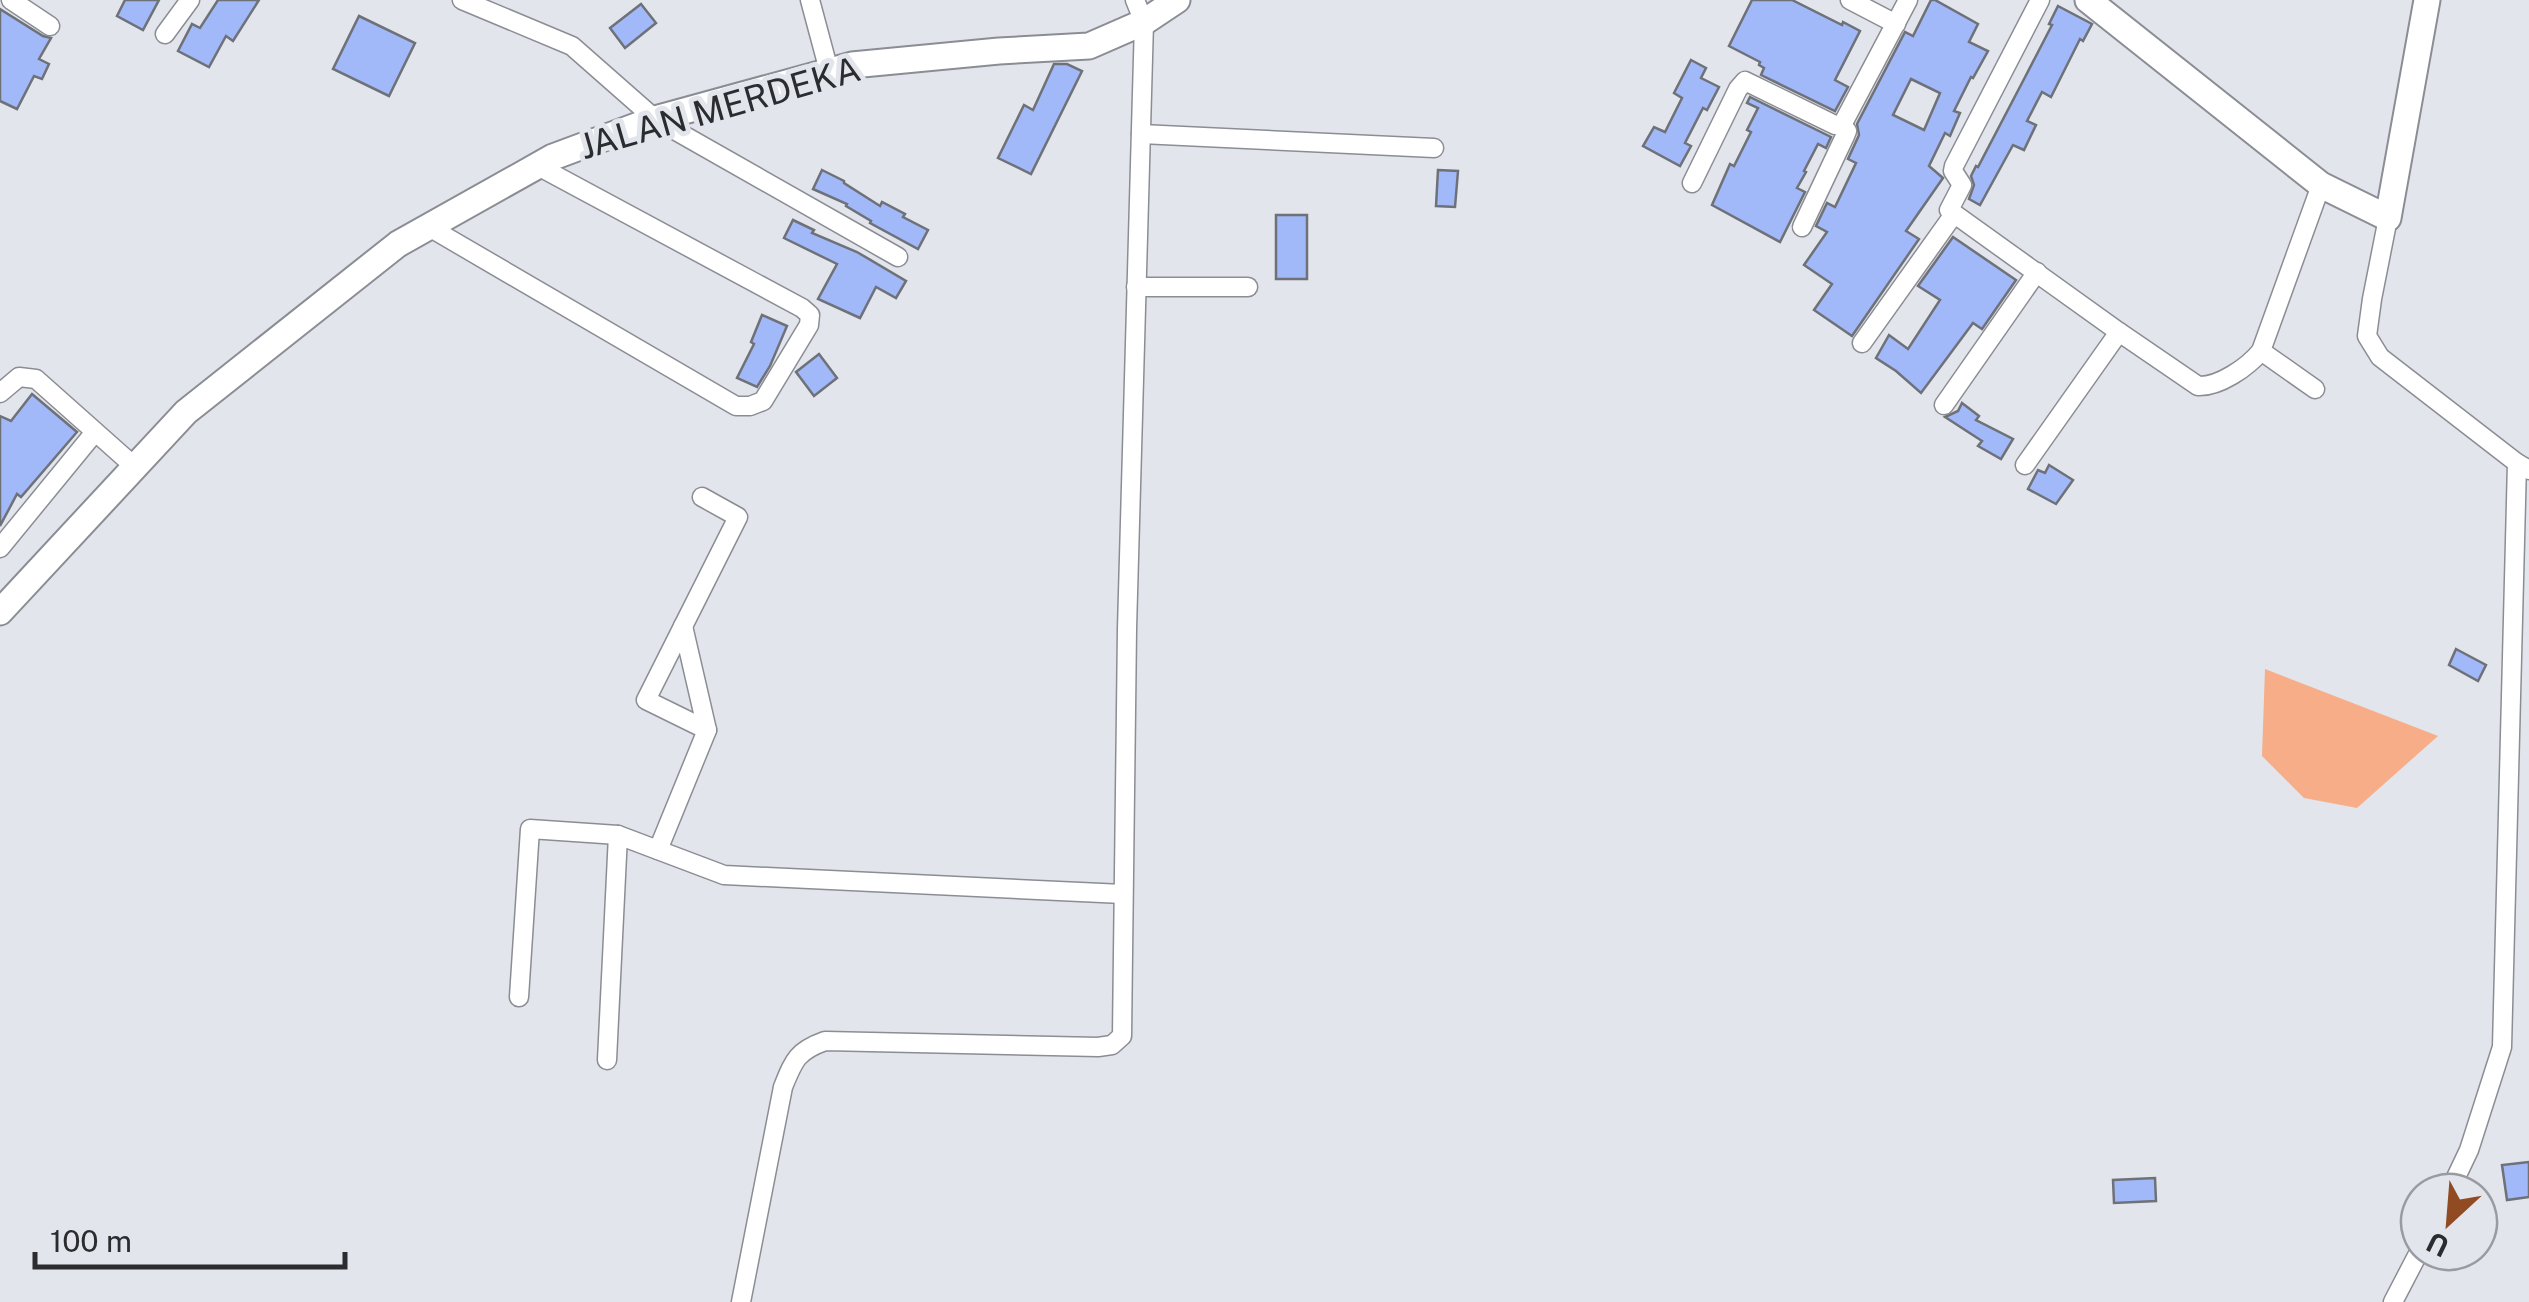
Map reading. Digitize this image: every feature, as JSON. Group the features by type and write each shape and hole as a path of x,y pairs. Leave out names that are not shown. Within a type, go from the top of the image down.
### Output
{"street":[{"path":"10,0 50,26"},
{"path":"166,34 190,0"},
{"path":"464,0 572,46 655,118 898,257"},
{"path":"810,0 829,71"},
{"name":"JALAN MERDEKA","path":"0,612 186,412 398,244 553,157 655,118 852,65 1089,46 1139,11 1177,0"},
{"path":"1850,0 1896,24"},
{"path":"1842,125 1908,0"},
{"path":"2040,0 1954,166 1962,185 1949,210 2198,386 2212,385 2250,364 2261,351 2321,185"},
{"path":"2088,0 2321,185 2388,218"},
{"path":"2427,0 2368,336 2380,357 2523,467 2502,1047 2459,1172"},
{"path":"741,1302 783,1086 804,1048 825,1040 1112,1046 1122,1036 1126,629 1141,134 1139,11"},
{"path":"1692,183 1738,89 1746,82 1842,125 1846,131 1802,227"},
{"path":"1141,134 1434,148"},
{"path":"429,227 736,406 763,401 810,325 810,316 802,308 538,166"},
{"path":"1862,343 1954,214"},
{"path":"1944,405 2037,272"},
{"path":"1136,288 1248,287"},
{"path":"2025,464 2118,332"},
{"path":"2261,351 2316,388"},
{"path":"0,393 19,377 36,379 135,467"},
{"path":"0,548 95,432"},
{"path":"702,497 738,518 646,700 708,730"},
{"path":"658,850 708,730 683,626"},
{"path":"520,997 530,829 618,836 724,875 1124,894"},
{"path":"607,1060 618,836"},
{"path":"2394,1302 2409,1272"}],"shaded area":[{"path":"2265,669 2438,736 2357,808 2304,798 2262,756"}],"building":[{"path":"125,0 159,0 143,30 117,16"},
{"path":"218,0 259,0 233,41 226,36 209,67 178,51 192,24 200,28"},
{"path":"1752,0 1792,0 1860,31 1835,80 1848,87 1835,111 1761,75 1764,68 1760,62 1729,46"},
{"path":"1931,0 1935,0 1978,24 1969,42 1988,51 1954,111 1960,113 1950,136 1945,133 1929,166 1943,178 1906,231 1919,239 1852,336 1814,310 1832,284 1804,265 1827,232 1816,226 1827,203 1835,207 1856,163 1848,159 1859,135 1857,124 1905,32 1913,36","holes":["1911,79 1940,93 1924,130 1893,115"]},
{"path":"641,4 656,23 625,48 610,28"},
{"path":"2058,6 2092,24 2083,41 2080,39 2051,97 2042,92 2027,121 2036,125 2024,150 2013,145 1980,205 1969,199 1974,185 1971,176 2052,25 2049,24"},
{"path":"0,9 51,38 39,59 49,64 42,79 34,76 17,109 0,101"},
{"path":"359,16 415,43 389,96 333,69"},
{"path":"1691,60 1706,68 1701,78 1719,87 1685,143 1691,146 1680,166 1643,146 1654,127 1665,132 1682,98 1674,93"},
{"path":"1054,64 1067,64 1082,71 1031,174 998,158 1024,105 1033,110"},
{"path":"1750,97 1831,137 1826,148 1818,144 1804,171 1797,188 1805,192 1780,242 1712,205 1730,164 1734,166 1751,132 1747,130 1758,108 1747,103"},
{"path":"822,170 928,230 918,249 870,223 847,204 813,189"},
{"path":"1438,170 1458,171 1455,207 1436,206"},
{"path":"1276,215 1307,215 1307,279 1276,279"},
{"path":"793,220 906,281 896,298 876,287 860,318 818,299 837,264 784,238"},
{"path":"1953,237 2016,280 1982,329 1973,323 1921,393 1876,358 1889,335 1908,349 1940,300 1918,286"},
{"path":"762,315 787,326 757,387 737,378 754,344 751,342"},
{"path":"819,354 837,378 814,396 796,372"},
{"path":"32,394 77,432 21,497 17,494 0,526 0,416 11,421"},
{"path":"1962,403 1979,416 1976,420 2013,439 2001,459 1978,446 1982,441 1945,417 1958,411"},
{"path":"2049,465 2073,480 2056,504 2028,489 2038,470 2045,473"},
{"path":"2456,649 2486,665 2478,681 2449,665"},
{"path":"2529,1162 2529,1197 2507,1200 2502,1165"},
{"path":"2155,1178 2156,1201 2114,1203 2113,1180"}]}
